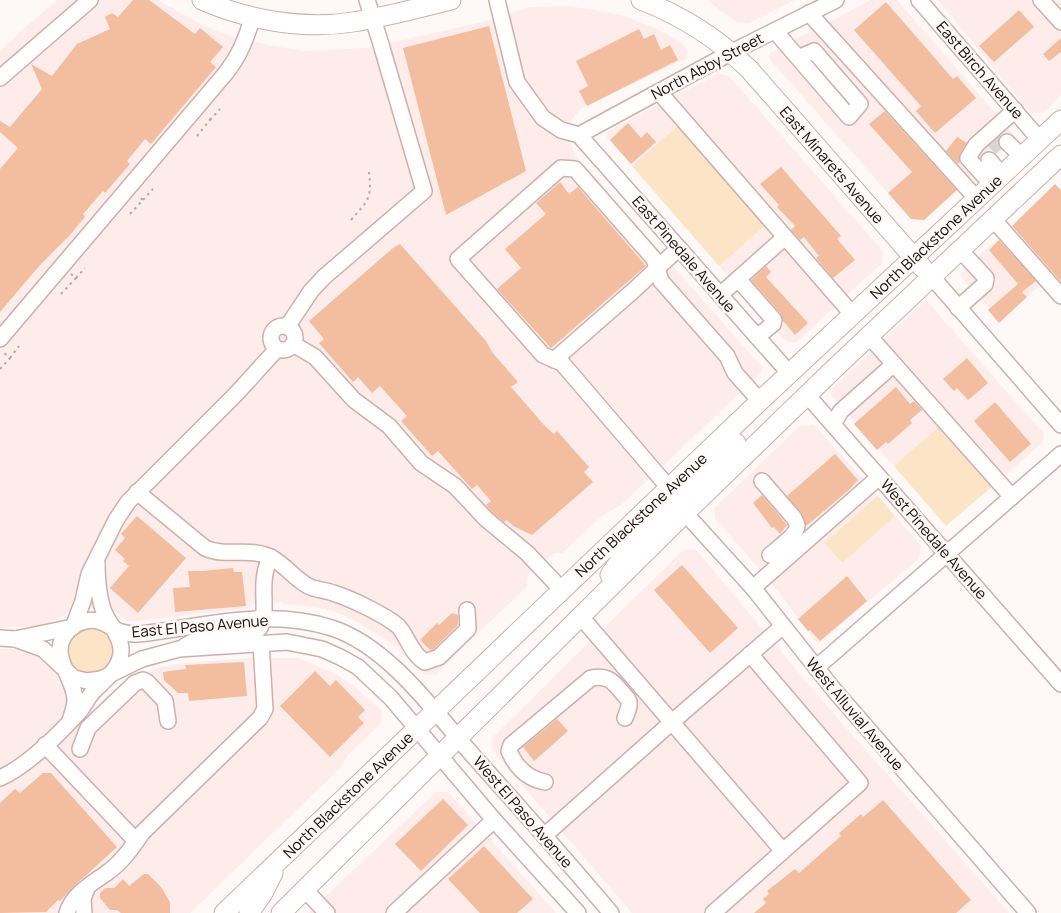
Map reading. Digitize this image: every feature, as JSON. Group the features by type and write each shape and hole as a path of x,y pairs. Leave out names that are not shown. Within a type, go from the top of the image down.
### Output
{"main road":[{"path":"202,0 225,10 302,24 351,23 450,0"},
{"name":"East Minarets Avenue","path":"641,0 662,8 692,24 732,52 932,277"},
{"name":"North Blackstone Avenue","path":"224,913 760,401 1061,120"},
{"name":"North Blackstone Avenue","path":"281,913 685,513 807,395 993,219 1060,160"},
{"path":"685,513 683,500 685,494 759,420 760,401"},
{"path":"581,617 624,555 673,505 673,495 669,488"},
{"path":"249,913 263,893 279,861"}],"street":[{"path":"0,78 90,0"},
{"path":"287,327 302,304 324,277 424,191 367,0"},
{"path":"498,0 517,82 543,118 561,130 579,135"},
{"name":"North Abby Street","path":"579,135 732,52 836,0"},
{"name":"East Birch Avenue","path":"919,0 1040,140"},
{"path":"1042,0 1061,22"},
{"path":"810,13 977,199"},
{"path":"1,345 225,74 237,58 244,44 253,16"},
{"path":"774,30 798,58"},
{"path":"659,92 853,315"},
{"path":"1008,170 968,158 982,151 997,137 1015,110"},
{"name":"East Pinedale Avenue","path":"579,135 790,374"},
{"path":"997,137 1008,170"},
{"path":"982,151 1008,170"},
{"path":"669,488 562,363 543,355 458,259 561,168 575,169 654,259 661,281 727,356 735,373 760,401"},
{"path":"993,219 1061,296"},
{"path":"720,295 785,236"},
{"path":"554,360 679,248"},
{"path":"958,308 986,284 986,278 960,250"},
{"path":"932,277 1061,425"},
{"path":"738,279 774,320 773,324 757,337"},
{"path":"279,326 287,327 294,335 293,344 285,350 277,349 271,339 273,331 279,326"},
{"path":"869,336 1012,497"},
{"path":"293,344 315,358 354,400 389,426 421,462 456,486 486,519 527,553 562,590"},
{"path":"73,627 83,601 87,580 116,520 128,502 236,394 277,349"},
{"path":"833,424 841,411 894,364"},
{"name":"West Pinedale Avenue","path":"807,395 1061,684"},
{"path":"816,668 1061,454"},
{"path":"753,588 879,476"},
{"path":"762,481 797,524 796,530 791,537 770,555"},
{"path":"137,492 189,536 212,551 252,551 271,557 307,586 352,600 384,617 399,627 408,644 425,662 439,657 468,629 467,610"},
{"name":"West Alluvial Avenue","path":"685,513 753,588 816,668 1028,913"},
{"path":"180,649 204,636 255,631 261,627 263,618 263,579 271,557"},
{"path":"0,778 22,765 70,721 81,710 92,693 118,665 122,650 120,641 104,612 99,593 97,561"},
{"path":"581,617 783,851"},
{"name":"East El Paso Avenue","path":"113,629 136,635 191,626 263,618 289,619 330,627 370,646 436,712"},
{"path":"70,721 75,707 75,696 60,654 63,638 79,623 101,622 113,629"},
{"path":"544,836 783,626"},
{"path":"8,638 73,627"},
{"path":"8,638 43,649 74,678 96,681 111,673"},
{"name":"East El Paso Avenue","path":"111,673 142,659 180,649 261,643 287,642 305,644 340,656 358,667 374,681 418,728"},
{"path":"67,913 69,905 96,879 108,872 130,851 142,834 256,724 264,714 265,702 261,643"},
{"path":"713,913 860,783 750,654"},
{"path":"545,782 534,780 528,776 512,758 509,751 511,745 591,678 600,676 610,679 627,698 629,706 625,718"},
{"path":"80,749 88,728 135,683 143,680 165,701 168,721"},
{"name":"West El Paso Avenue","path":"436,712 611,913"},
{"name":"West El Paso Avenue","path":"418,728 494,820 578,913"},
{"path":"44,745 136,841"},
{"path":"394,913 494,820"},
{"path":"84,913 83,899 88,887"},
{"path":"305,890 326,913"}],"path":[{"path":"197,136 220,109"},
{"path":"202,113 210,120"},
{"path":"351,220 365,203 370,193 369,172"},
{"path":"130,214 153,189"},
{"path":"137,195 143,200"},
{"path":"61,294 85,268"},
{"path":"70,273 76,278"},
{"path":"1,345 10,358"},
{"path":"0,369 19,346"}],"shaded area":[{"path":"57,0 158,0 200,24 233,37 304,51 365,48 491,20 530,7 566,6 595,10 625,16 659,30 681,42 688,50 687,58 580,109 568,128 569,141 575,155 762,367 761,373 621,505 603,515 562,553 554,553 528,575 527,586 435,675 423,674 397,647 341,614 320,608 283,604 281,602 251,605 248,608 128,622 115,611 86,607 73,610 39,626 0,628 0,50"},
{"path":"707,0 795,0 749,23 736,22"},
{"path":"871,0 897,0 1015,136 1014,139 960,187 931,155 888,193 769,58 770,53"},
{"path":"938,0 1061,0 1061,95 1045,112 1030,113"},
{"path":"719,74 729,76 882,250 882,263 845,297 671,98"},
{"path":"661,103 680,124 632,166 607,137 607,132"},
{"path":"680,124 767,224 719,266 632,166"},
{"path":"767,224 838,304 797,342 786,342 719,266"},
{"path":"1002,234 1044,282 1000,320 962,278 961,274"},
{"path":"926,300 1044,434 1043,442 1003,477 883,340"},
{"path":"874,349 942,424 894,466 829,392"},
{"path":"942,424 995,484 946,526 894,466"},
{"path":"814,425 878,496 824,543 841,563 895,516 921,546 919,558 818,644 766,576 715,519 714,509 799,426"},
{"path":"878,496 895,516 842,563 824,543"},
{"path":"684,549 696,550 826,705 1009,913 632,913 492,750 492,738"},
{"path":"90,628 103,632 109,638 113,651 109,664 103,670 90,674 77,670 71,664 67,651 71,638 77,632"},
{"path":"0,649 21,649 34,652 46,660 61,680 68,698 93,710 123,683 161,667 185,663 248,658 297,658 333,672 354,686 382,711 381,723 347,756 342,766 190,913 0,913"},
{"path":"436,792 448,792 556,913 308,913"}],"building":[{"path":"133,0 149,0 195,34 200,28 223,47 210,62 216,67 151,144 145,139 127,161 130,164 105,193 103,191 83,214 85,217 69,236 40,265 0,312 0,169 18,148 0,132 0,121 10,127 42,89 31,64 52,76 77,44 110,29 105,17 112,13 118,17"},
{"path":"886,2 953,79 957,76 976,98 935,133 916,111 921,106 854,30"},
{"path":"1019,10 1034,27 994,62 979,46"},
{"path":"489,26 526,171 446,215 403,48"},
{"path":"639,29 644,39 654,34 661,50 670,45 678,60 587,106 579,91 588,86 576,61"},
{"path":"1061,38 1061,52 1049,61 1043,54"},
{"path":"885,111 957,190 924,220 911,219 888,193 912,172 869,124"},
{"path":"628,123 641,138 647,132 656,142 631,164 610,140"},
{"path":"957,137 967,143 960,154 960,162 958,164 946,151"},
{"path":"781,167 841,236 837,239 855,260 833,278 816,258 819,256 804,237 800,240 791,230 795,226 777,207 779,205 760,184"},
{"path":"560,182 569,194 578,187 646,266 551,348 497,289 521,268 505,249 546,214 536,203"},
{"path":"1055,184 1061,190 1061,282 1012,226"},
{"path":"999,240 1036,281 1022,292 1027,297 999,323 988,310 1018,284 989,250"},
{"path":"400,244 486,341 492,352 518,382 511,387 544,425 554,434 557,431 589,467 584,472 593,482 532,535 513,526 507,520 504,522 492,512 486,505 491,501 477,485 472,489 438,451 432,456 401,421 407,416 380,386 372,393 358,377 353,382 319,343 324,339 309,321"},
{"path":"766,266 771,272 766,277 808,323 795,335 783,321 781,314 751,280"},
{"path":"967,358 988,383 968,400 957,388 954,391 943,379"},
{"path":"896,387 910,404 914,401 922,410 910,420 912,423 888,444 886,442 877,450 854,424"},
{"path":"995,402 1031,444 1010,462 974,421"},
{"path":"835,454 858,480 849,490 806,526 802,514 787,496"},
{"path":"762,495 787,525 780,534 774,527 772,528 753,503"},
{"path":"137,516 186,558 138,613 110,588 129,566 123,561 125,559 115,550 125,538 121,534"},
{"path":"682,565 738,628 710,653 654,590"},
{"path":"233,568 234,572 242,572 246,606 175,612 173,588 190,587 188,571"},
{"path":"847,576 867,601 820,641 798,619"},
{"path":"452,613 458,615 458,625 434,649 430,650 420,640 437,623 439,625"},
{"path":"244,662 247,696 189,701 188,693 178,693 164,680 163,672 186,669 185,665"},
{"path":"315,671 330,686 336,680 365,710 358,717 364,723 330,757 280,706"},
{"path":"557,719 568,731 534,761 523,747"},
{"path":"43,773 51,773 117,847 46,912 0,913 0,803 15,789 20,793"},
{"path":"443,799 468,825 421,871 395,844"},
{"path":"883,800 971,900 956,913 754,913 766,903 763,899 769,894 767,891 795,869 799,873 841,836 839,833 861,814 863,817"},
{"path":"484,846 533,899 517,913 480,913 448,879"},
{"path":"144,874 148,874 161,887 170,902 170,913 121,913 117,910 110,910 100,898 100,893 105,888 114,888 123,879 129,886"}],"tunnel":[{"path":"991,138 1001,149"}]}
